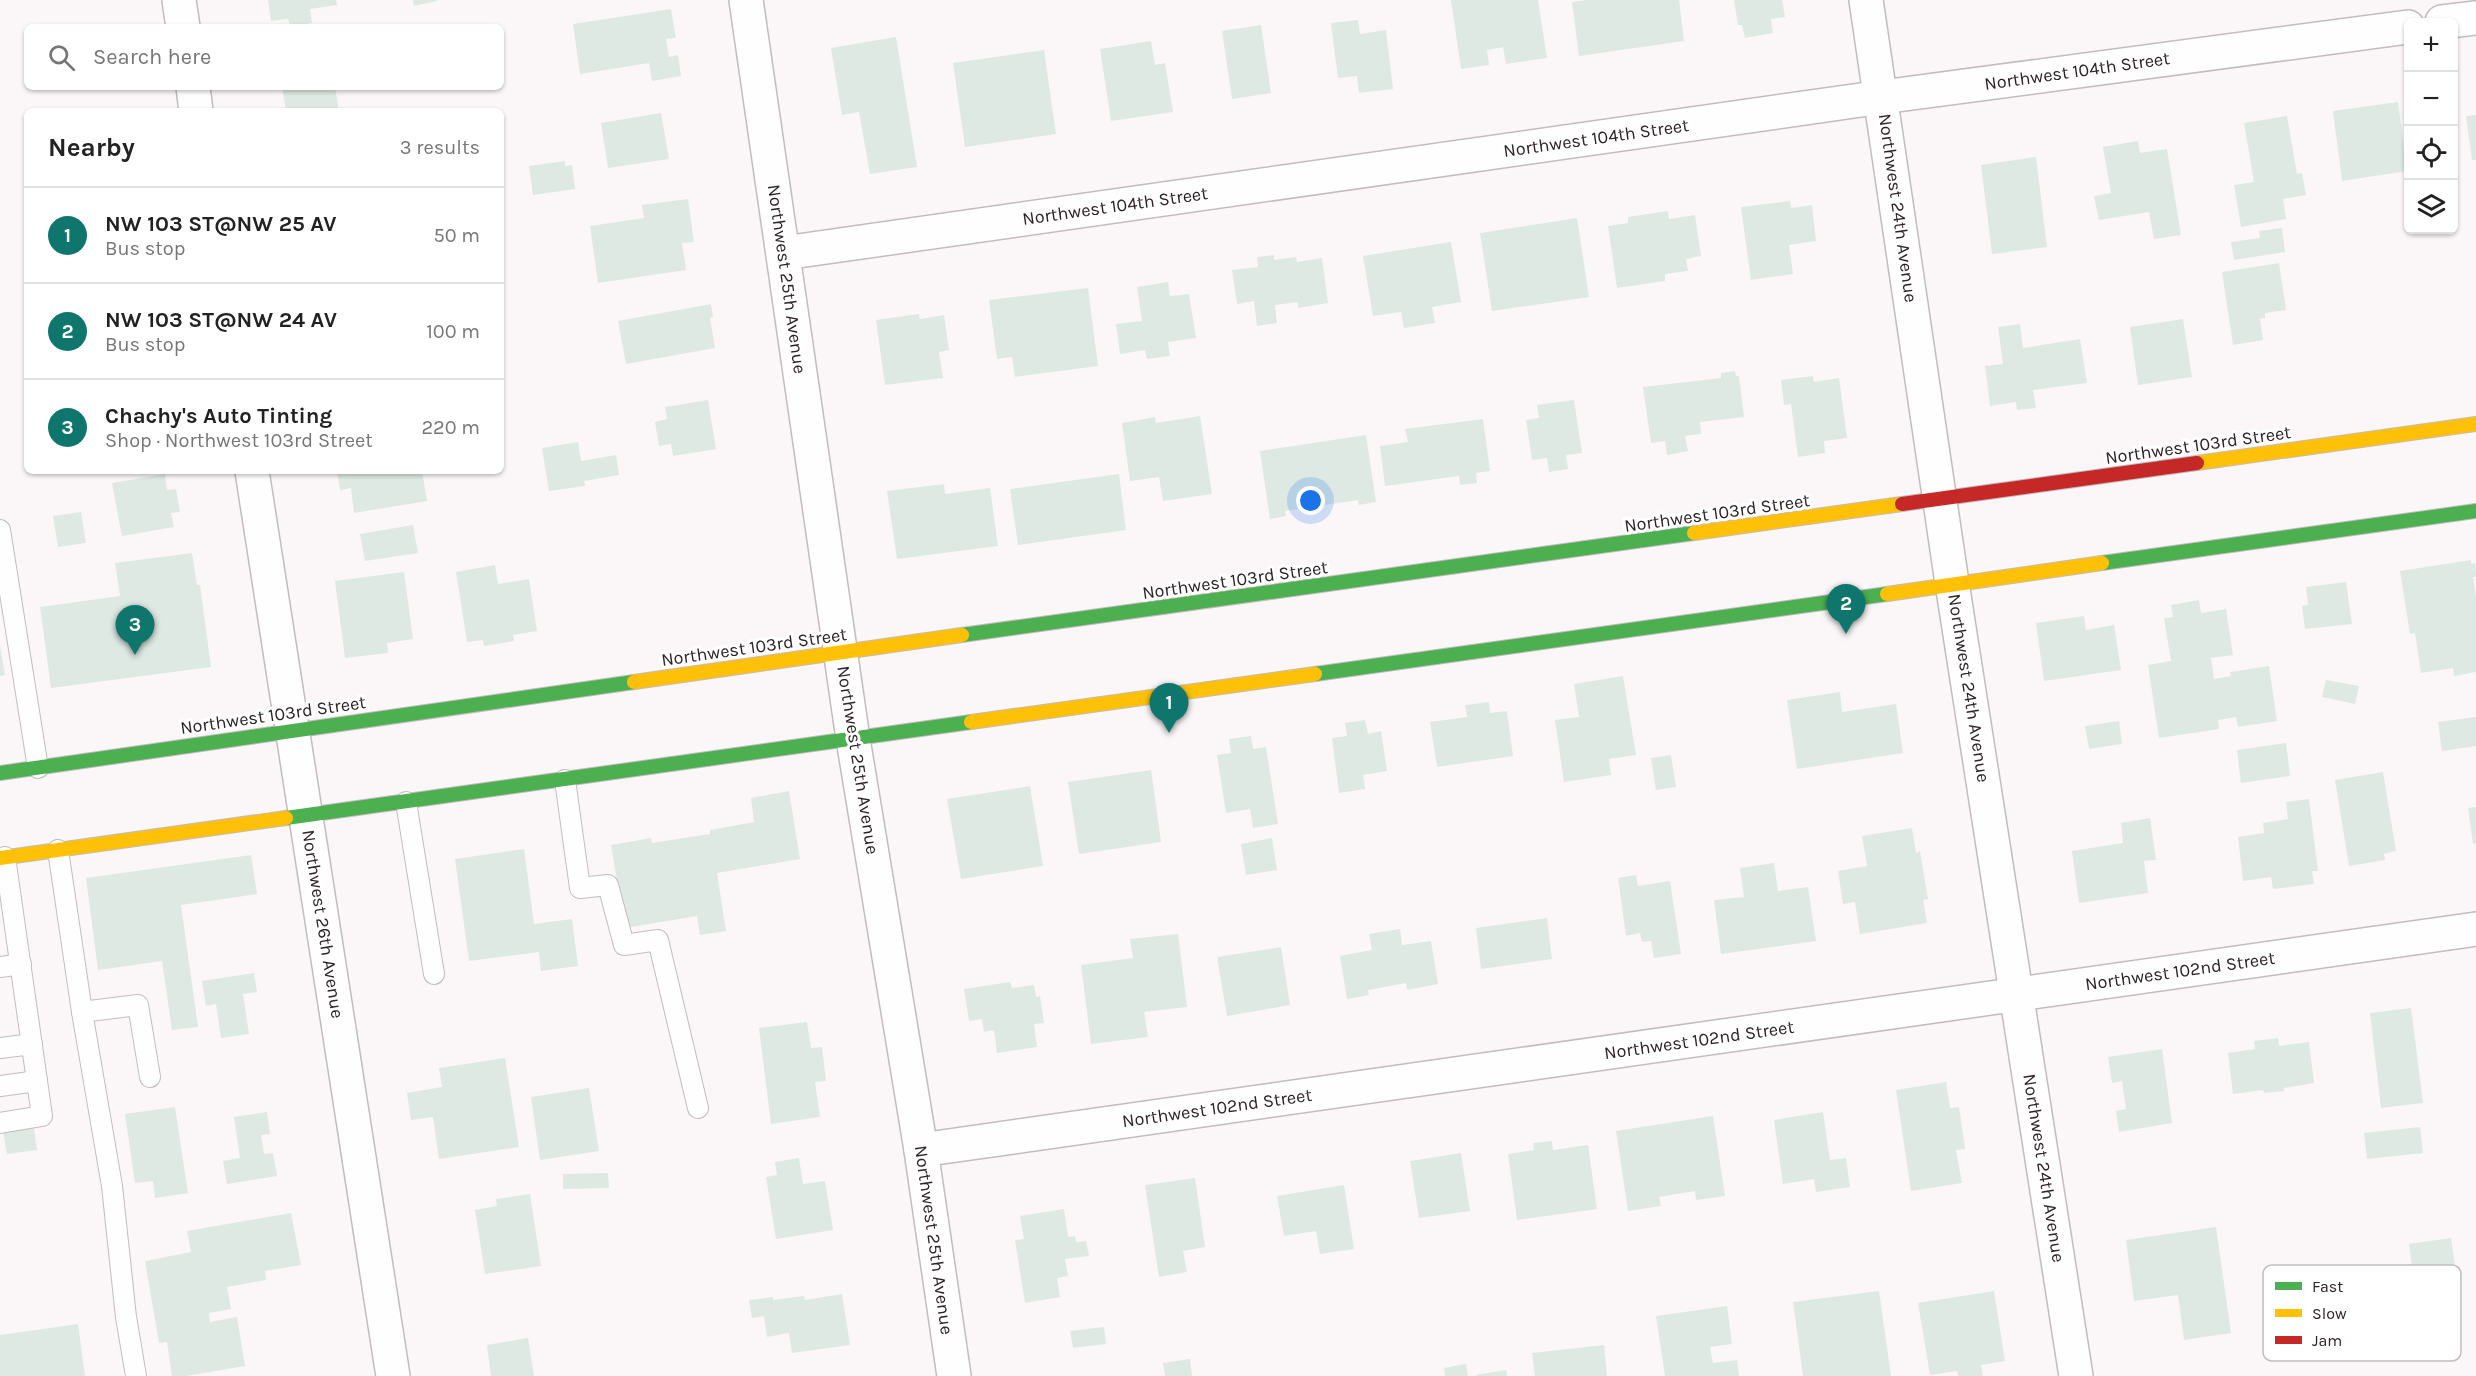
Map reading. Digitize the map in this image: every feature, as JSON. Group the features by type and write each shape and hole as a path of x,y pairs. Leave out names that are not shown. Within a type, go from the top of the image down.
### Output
{"main road":[{"name":"Northwest 103rd Street","path":"0,773 841,652 2476,424"},
{"path":"3,857 2476,511"}],"street":[{"path":"179,0 183,24"},
{"name":"Northwest 25th Avenue","path":"746,0 853,739 921,1150 954,1376"},
{"name":"Northwest 24th Avenue","path":"1866,0 1952,583 2076,1376"},
{"path":"2458,20 2476,18"},
{"name":"Northwest 104th Street","path":"784,253 1882,97 2404,28"},
{"path":"193,90 196,108"},
{"name":"Northwest 26th Avenue","path":"252,474 393,1376"},
{"name":"Northwest 102nd Street","path":"921,1150 2476,929"}],"lane":[{"path":"0,530 38,768"},
{"path":"566,780 580,888 608,885 624,945 658,940 698,1108"},
{"path":"406,802 434,974"},
{"path":"58,850 82,1012 112,1186 126,1317 136,1376"},
{"path":"0,1123 42,1116 21,964 7,918 3,857"},
{"path":"0,967 21,964"},
{"path":"82,1012 138,1005 150,1077"},
{"path":"0,1048 32,1044"},
{"path":"0,1086 38,1081"}],"building":[{"path":"268,0 336,0 337,5 310,9 312,23 289,24 288,19 271,21"},
{"path":"413,0 437,0 437,1 414,6"},
{"path":"1451,0 1538,0 1547,58 1506,64 1503,47 1487,50 1489,65 1461,69"},
{"path":"1679,0 1684,41 1579,56 1572,2"},
{"path":"1734,0 1782,0 1785,17 1771,19 1773,33 1745,38 1742,25 1738,25"},
{"path":"671,9 676,38 666,39 669,57 678,55 681,76 652,81 649,63 580,74 573,24"},
{"path":"1358,20 1360,34 1386,30 1393,89 1359,93 1357,76 1338,78 1331,23"},
{"path":"1261,25 1271,93 1232,99 1222,31"},
{"path":"896,37 917,167 870,174 859,112 842,115 831,48"},
{"path":"1151,41 1155,65 1165,63 1173,112 1111,121 1100,49"},
{"path":"1044,50 1056,134 965,147 953,63"},
{"path":"282,90 336,90 338,108 286,108"},
{"path":"2398,102 2404,148 2404,171 2342,181 2333,111"},
{"path":"661,113 669,159 608,168 601,123"},
{"path":"2476,115 2476,160 2472,160 2466,116"},
{"path":"2287,116 2297,174 2302,173 2306,195 2283,199 2286,219 2241,227 2234,185 2254,182 2244,123"},
{"path":"2138,141 2140,153 2167,149 2181,235 2154,239 2149,212 2099,220 2094,196 2111,193 2103,147"},
{"path":"2036,157 2047,247 1992,254 1981,165"},
{"path":"565,161 565,166 572,165 575,189 533,195 529,166"},
{"path":"688,199 694,242 682,243 686,270 598,283 590,226 644,218 642,205"},
{"path":"1790,201 1791,208 1812,205 1816,241 1789,245 1793,274 1751,280 1741,207"},
{"path":"1668,211 1669,219 1695,215 1701,256 1686,259 1688,271 1665,274 1665,281 1617,288 1608,226 1628,223 1628,217"},
{"path":"1577,218 1589,297 1492,311 1480,233"},
{"path":"2282,228 2285,252 2234,260 2231,242 2260,238 2259,231"},
{"path":"1451,242 1461,302 1432,307 1435,323 1404,328 1401,312 1373,316 1363,256"},
{"path":"1274,255 1274,260 1296,257 1297,262 1322,258 1328,303 1298,308 1298,302 1275,305 1277,323 1257,326 1254,301 1237,304 1232,270 1258,267 1257,257"},
{"path":"2279,263 2286,310 2265,313 2265,318 2260,319 2263,340 2233,345 2222,272"},
{"path":"1168,282 1170,296 1189,294 1196,338 1168,342 1170,356 1147,359 1145,350 1120,354 1116,324 1142,321 1137,287"},
{"path":"1088,288 1098,366 1015,377 1012,357 997,359 989,300"},
{"path":"711,304 713,317 710,318 715,348 626,364 618,321"},
{"path":"919,314 920,319 944,315 949,350 939,352 943,378 885,385 876,320"},
{"path":"2183,319 2192,377 2138,385 2130,327"},
{"path":"2020,324 2023,348 2080,339 2087,383 2033,390 2036,408 2017,410 2016,402 1990,406 1985,366 2003,364 1998,327"},
{"path":"1735,371 1736,376 1739,376 1744,417 1700,422 1701,434 1685,436 1688,451 1667,455 1665,441 1651,443 1643,387 1721,378 1721,373"},
{"path":"1813,376 1814,382 1839,378 1847,438 1824,441 1825,453 1798,457 1791,404 1784,405 1781,380"},
{"path":"708,400 716,449 673,456 671,444 659,446 655,422 667,419 665,407"},
{"path":"1574,400 1582,453 1566,455 1568,469 1549,472 1547,458 1532,460 1526,420 1539,418 1537,405"},
{"path":"1200,416 1212,494 1163,501 1159,477 1130,481 1122,423 1155,417 1156,423"},
{"path":"1483,419 1490,471 1476,473 1477,483 1460,485 1459,476 1385,486 1380,446 1408,442 1405,429"},
{"path":"1366,435 1376,502 1359,505 1358,500 1285,511 1286,516 1270,519 1260,451"},
{"path":"578,442 581,461 616,455 619,475 584,481 585,486 549,491 542,448"},
{"path":"165,474 167,490 176,489 180,512 171,513 174,527 122,536 112,483"},
{"path":"337,474 422,474 427,501 354,513 351,488 340,490"},
{"path":"1119,474 1126,530 1018,545 1010,489"},
{"path":"944,484 945,494 990,488 998,546 897,559 887,491"},
{"path":"81,512 86,543 58,547 53,516"},
{"path":"413,525 418,553 365,561 360,534"},
{"path":"192,553 197,585 200,585 211,667 51,688 40,607 120,596 115,563"},
{"path":"2471,560 2471,564 2475,563 2476,571 2476,577 2473,577 2476,597 2476,672 2454,676 2453,668 2421,673 2415,633 2410,634 2400,571"},
{"path":"495,565 498,584 529,579 537,631 513,635 514,641 484,646 483,640 467,642 456,572"},
{"path":"404,572 413,639 387,643 388,653 345,658 335,581"},
{"path":"2346,582 2352,624 2305,629 2302,606 2308,605 2306,587"},
{"path":"2199,600 2201,613 2226,609 2233,655 2211,658 2214,679 2231,676 2230,672 2269,666 2277,721 2238,727 2236,717 2218,720 2219,729 2159,738 2148,665 2171,661 2164,618 2173,617 2171,605"},
{"path":"2084,616 2086,630 2114,625 2121,670 2044,681 2036,623"},
{"path":"0,646 5,675 0,676"},
{"path":"1623,676 1636,755 1609,759 1611,775 1564,782 1555,720 1579,717 1574,684"},
{"path":"2326,680 2359,686 2355,704 2322,697"},
{"path":"1840,692 1842,712 1896,704 1903,753 1797,769 1787,700"},
{"path":"1489,702 1490,713 1507,711 1513,756 1437,767 1430,722 1467,717 1465,705"},
{"path":"2476,717 2476,746 2442,751 2438,722"},
{"path":"1365,720 1368,734 1381,731 1387,771 1363,775 1365,789 1339,793 1332,738 1347,736 1345,723"},
{"path":"2119,721 2122,744 2089,749 2085,726"},
{"path":"1251,736 1253,749 1266,747 1278,824 1253,828 1250,809 1226,813 1217,755 1231,753 1229,739"},
{"path":"2286,743 2290,776 2241,783 2237,750"},
{"path":"1671,755 1676,787 1656,790 1651,758"},
{"path":"1151,770 1161,842 1079,854 1068,782"},
{"path":"2383,772 2396,851 2384,854 2385,860 2349,866 2335,780"},
{"path":"1030,786 1043,866 961,879 947,799"},
{"path":"789,791 800,859 717,873 726,931 700,935 697,916 625,928 611,845 651,838 652,843 710,834 710,830 754,822 751,798"},
{"path":"2309,799 2318,871 2312,871 2314,884 2273,889 2271,877 2243,881 2238,837 2264,833 2263,823 2288,819 2286,802"},
{"path":"2476,807 2476,843 2473,844 2468,808"},
{"path":"2150,818 2156,860 2144,861 2148,893 2079,903 2072,851 2123,843 2121,823"},
{"path":"1912,828 1916,853 1920,851 1928,899 1923,900 1927,923 1860,934 1855,902 1843,904 1838,871 1867,866 1862,836"},
{"path":"1272,838 1277,870 1246,875 1241,844"},
{"path":"524,849 534,924 572,919 578,966 541,971 539,952 469,961 455,859"},
{"path":"251,855 257,894 181,905 198,1027 172,1030 162,961 98,970 86,878"},
{"path":"1774,863 1778,891 1808,887 1816,941 1721,954 1714,900 1744,897 1740,868"},
{"path":"1636,875 1638,886 1670,881 1681,954 1654,958 1651,941 1642,942 1640,933 1626,936 1618,878"},
{"path":"1547,918 1552,959 1481,969 1476,928"},
{"path":"1400,929 1402,945 1431,941 1438,984 1407,990 1406,983 1368,990 1369,995 1347,999 1340,956 1372,950 1369,934"},
{"path":"1178,934 1187,1007 1144,1012 1148,1037 1091,1044 1081,965 1133,958 1130,939"},
{"path":"1281,947 1290,1005 1227,1016 1217,957"},
{"path":"254,973 257,992 243,994 249,1034 221,1038 216,1004 206,1006 202,981"},
{"path":"1010,982 1012,988 1034,985 1036,997 1040,996 1044,1023 1034,1024 1037,1047 997,1053 994,1030 984,1032 982,1019 969,1021 964,989"},
{"path":"2411,1008 2423,1103 2381,1108 2370,1013"},
{"path":"807,1022 811,1048 822,1047 826,1081 815,1082 820,1117 771,1124 759,1028"},
{"path":"2278,1038 2279,1046 2309,1042 2314,1083 2284,1088 2284,1091 2264,1093 2263,1090 2233,1094 2228,1053 2255,1049 2254,1041"},
{"path":"2162,1049 2172,1123 2119,1132 2116,1111 2126,1109 2122,1081 2112,1083 2108,1057"},
{"path":"505,1058 519,1147 439,1159 433,1117 411,1120 407,1093 442,1087 439,1068"},
{"path":"1946,1082 1950,1108 1959,1107 1965,1149 1956,1150 1962,1183 1911,1191 1896,1090"},
{"path":"589,1088 599,1151 540,1160 531,1097"},
{"path":"175,1107 188,1193 155,1198 153,1181 135,1183 125,1114"},
{"path":"267,1112 270,1134 261,1135 264,1154 273,1153 277,1176 227,1184 223,1161 240,1158 234,1117"},
{"path":"1823,1112 1830,1160 1846,1158 1850,1187 1816,1192 1814,1179 1783,1184 1774,1120"},
{"path":"1713,1116 1725,1196 1696,1200 1695,1191 1659,1197 1661,1206 1628,1211 1616,1131"},
{"path":"2420,1127 2423,1153 2367,1159 2364,1133"},
{"path":"34,1128 37,1150 7,1154 3,1132"},
{"path":"1552,1141 1553,1150 1588,1145 1597,1209 1517,1220 1508,1154 1534,1150 1533,1143"},
{"path":"1461,1153 1470,1211 1419,1218 1410,1161"},
{"path":"799,1158 803,1184 825,1181 833,1230 776,1239 766,1177 777,1175 775,1162"},
{"path":"608,1173 609,1188 563,1189 563,1174"},
{"path":"1195,1178 1205,1247 1183,1251 1187,1272 1159,1277 1145,1185"},
{"path":"1344,1185 1354,1249 1320,1254 1316,1231 1284,1236 1277,1196"},
{"path":"530,1194 541,1266 485,1274 475,1210 497,1206 496,1199"},
{"path":"1064,1209 1068,1237 1075,1236 1076,1242 1086,1241 1089,1256 1065,1259 1068,1276 1057,1278 1060,1297 1025,1303 1015,1240 1024,1239 1020,1216"},
{"path":"291,1213 301,1265 265,1271 266,1280 227,1287 231,1309 209,1313 210,1322 237,1317 245,1366 186,1376 172,1376 167,1342 159,1343 145,1261 191,1252 187,1231"},
{"path":"2216,1227 2231,1333 2184,1340 2178,1295 2134,1301 2126,1240"},
{"path":"2451,1238 2455,1265 2412,1265 2409,1244"},
{"path":"1879,1291 1891,1376 1803,1376 1793,1302"},
{"path":"1994,1291 2005,1361 1981,1365 1983,1376 1958,1376 1957,1371 1930,1375 1918,1303"},
{"path":"842,1294 850,1345 792,1353 789,1333 767,1337 764,1316 752,1318 749,1300 804,1296 805,1300"},
{"path":"1727,1306 1732,1344 1710,1347 1713,1363 1737,1360 1739,1376 1665,1376 1656,1316"},
{"path":"78,1324 85,1376 0,1376 0,1335"},
{"path":"1104,1327 1106,1344 1073,1348 1070,1331"},
{"path":"528,1338 534,1376 491,1376 487,1345"},
{"path":"1604,1345 1607,1376 1535,1376 1532,1353"},
{"path":"1190,1359 1192,1376 1165,1376 1163,1363"},
{"path":"1466,1364 1468,1376 1445,1376 1444,1368"},
{"path":"1506,1370 1507,1376 1476,1375"}],"traffic: fast":[{"path":"2102,563 2476,511"},
{"path":"962,635 1694,533"},
{"path":"1315,674 1887,594"},
{"path":"0,773 634,682"},
{"path":"286,818 971,722"}],"traffic: slow":[{"path":"2197,463 2476,424"},
{"path":"1694,533 1902,504"},
{"path":"1887,594 2102,563"},
{"path":"634,682 962,635"},
{"path":"971,722 1315,674"},
{"path":"0,858 286,818"}],"traffic: jam":[{"path":"1902,504 2197,463"}],"place":[{"name":"NW 103 ST@NW 24 AV","path":"1846,634"},
{"name":"Chachy's Auto Tinting","path":"135,655"},
{"name":"NW 103 ST@NW 25 AV","path":"1169,733"}]}
